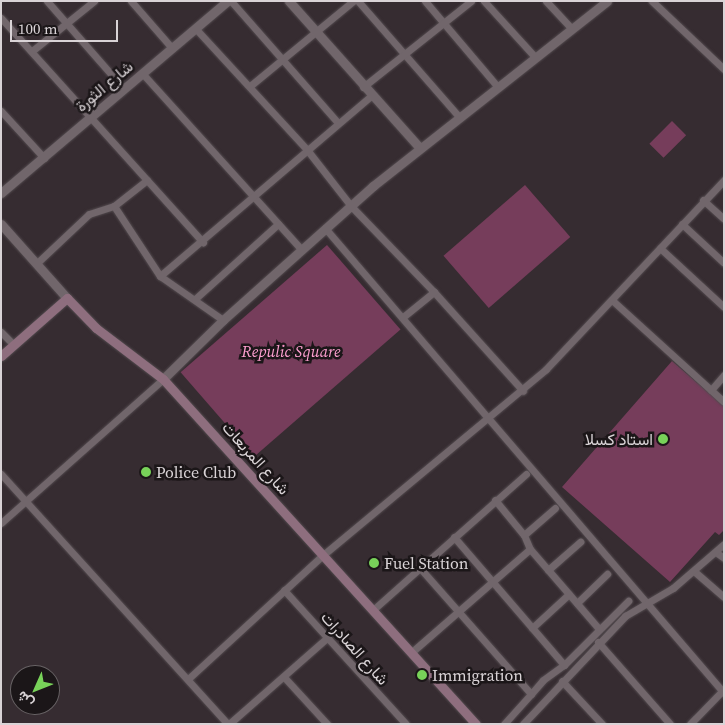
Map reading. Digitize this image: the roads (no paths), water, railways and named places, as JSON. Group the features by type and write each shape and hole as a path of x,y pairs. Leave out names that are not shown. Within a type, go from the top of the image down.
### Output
{"main road":[{"path":"1,356 67,298"},
{"name":"شارع المربعات","path":"67,298 96,328 164,379 323,555 413,651 476,724"}],"street":[{"path":"48,1 124,89"},
{"path":"32,51 94,1"},
{"path":"131,1 172,48"},
{"path":"229,1 338,123"},
{"name":"شارع الثورة","path":"1,193 196,29 217,4 229,1"},
{"path":"289,1 363,87 420,148"},
{"path":"250,86 353,1"},
{"path":"358,1 403,56 460,118"},
{"path":"425,1 498,87"},
{"path":"363,87 470,1"},
{"path":"484,1 535,57"},
{"path":"546,1 572,29"},
{"path":"1,523 164,379 223,320 351,206 420,148 607,1"},
{"path":"652,1 724,69"},
{"path":"1,18 203,242"},
{"path":"196,29 308,150 351,206 434,292 523,391"},
{"path":"142,73 253,198 302,249"},
{"path":"160,276 203,242 372,95"},
{"path":"1,110 44,158"},
{"path":"37,264 89,214 114,206 147,180"},
{"path":"188,679 323,555 523,391 613,301 703,200 724,180"},
{"path":"703,200 724,219"},
{"path":"114,206 160,276 223,320"},
{"name":"شارع المربعات","path":"1,224 67,298"},
{"path":"194,299 278,224"},
{"path":"682,224 724,263"},
{"path":"326,228 723,691 690,724"},
{"path":"660,248 724,307"},
{"path":"403,317 434,292"},
{"path":"613,301 724,402"},
{"path":"1,332 14,345"},
{"path":"711,390 724,375"},
{"path":"1,474 228,724 327,638"},
{"path":"374,609 526,474"},
{"path":"495,500 524,535 530,549 599,629"},
{"path":"524,535 555,508"},
{"path":"454,537 564,666"},
{"path":"548,570 580,542"},
{"path":"528,722 562,681 625,616 695,572 717,553 724,544"},
{"path":"413,651 530,549"},
{"path":"717,553 724,558"},
{"path":"420,568 530,694"},
{"path":"695,572 724,597"},
{"path":"577,603 607,574"},
{"name":"شارع الصادرات","path":"284,590 406,724"},
{"path":"532,628 569,594"},
{"path":"504,724 543,680 564,666 628,601"},
{"path":"598,642 670,724"},
{"path":"284,677 328,724"},
{"path":"562,681 602,724"}],"place":[{"name":"استاد كسلا","path":"663,439"},
{"name":"Police Club","path":"146,472"},
{"name":"Fuel Station","path":"374,563"},
{"name":"Immigration","path":"422,675"}],"park label":[{"name":"Repulic Square","path":"291,351"}]}
